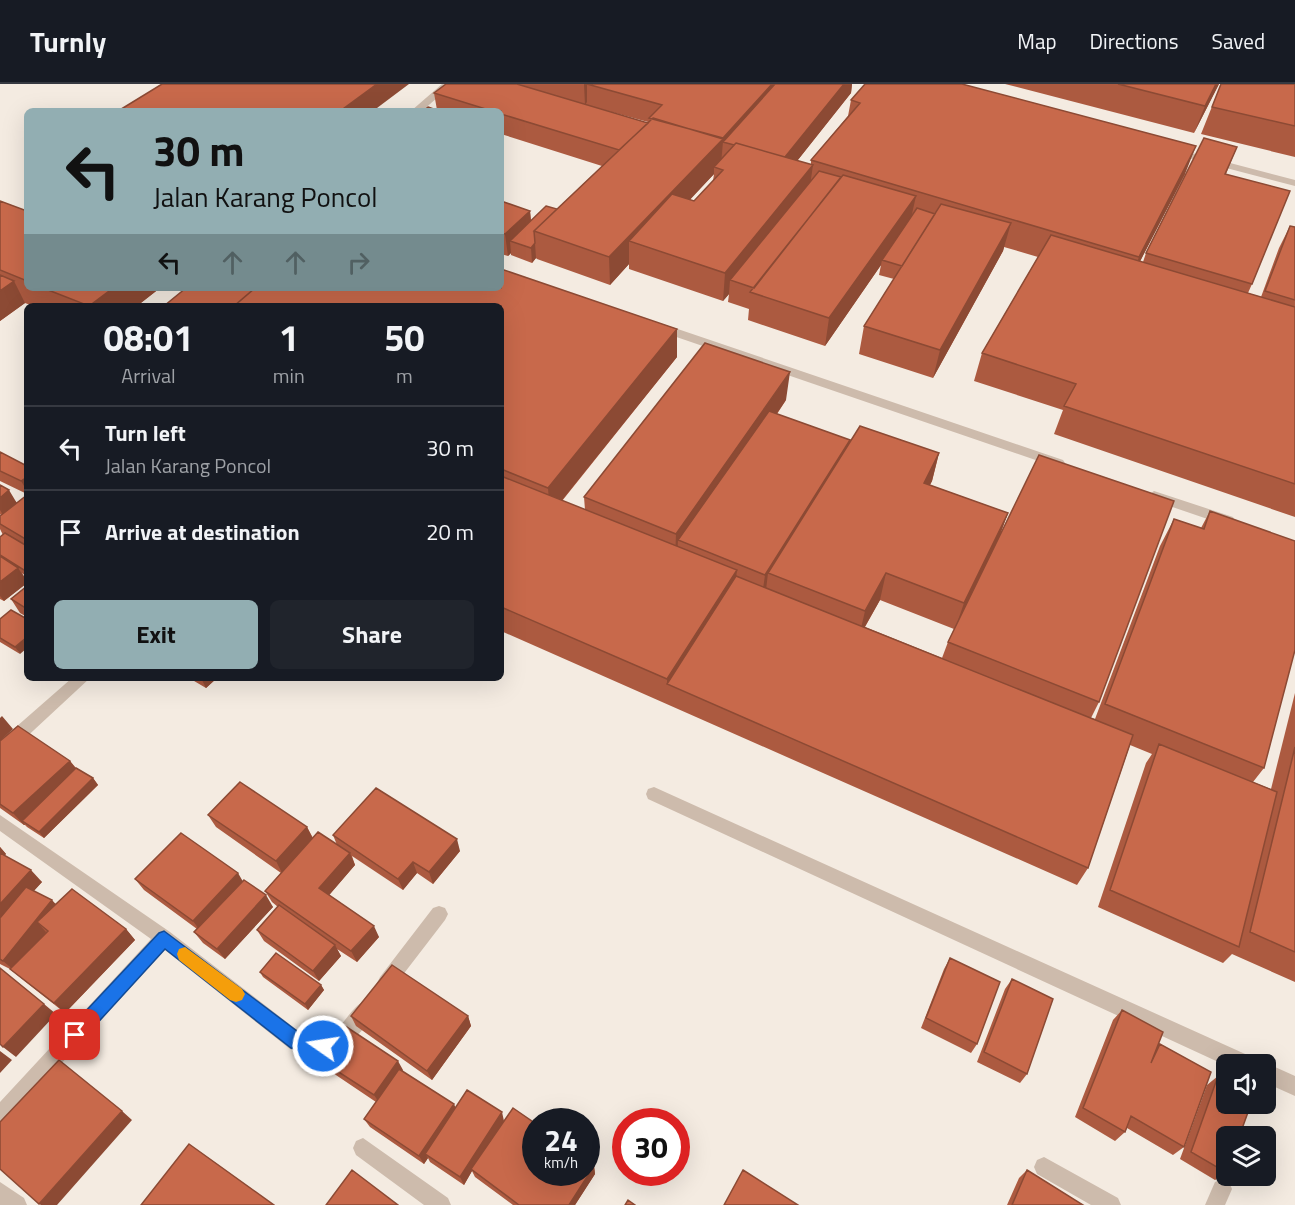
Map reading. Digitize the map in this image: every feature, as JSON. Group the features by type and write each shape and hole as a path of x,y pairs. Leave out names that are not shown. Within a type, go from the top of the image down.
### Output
{"street":[{"path":"420,108 448,84"},
{"path":"1158,147 1295,183"},
{"path":"648,323 1068,466"},
{"path":"1136,490 1238,524"},
{"path":"0,751 79,681"},
{"path":"654,794 1223,1054"},
{"path":"0,822 164,939 297,1042 323,1046 345,1036 440,914"},
{"path":"0,1116 164,939"},
{"path":"1276,1077 1295,1086"},
{"path":"363,1148 441,1205"},
{"path":"1044,1167 1111,1205"},
{"path":"0,1192 17,1205"}],"building":[{"path":"162,84 377,84 344,108 123,108"},
{"path":"446,84 517,84 648,123 619,150 504,115 504,108 482,108 434,93"},
{"path":"587,84 772,84 723,138 649,118 662,105"},
{"path":"775,84 844,84 785,157 736,143 734,145 723,142"},
{"path":"865,84 962,84 1196,146 1139,257 811,160 860,103 851,100"},
{"path":"1118,84 1216,84 1205,106"},
{"path":"1221,84 1295,84 1295,126 1212,107"},
{"path":"653,118 723,139 609,257 534,231"},
{"path":"1204,138 1237,147 1225,174 1290,191 1252,284 1146,253"},
{"path":"736,143 813,165 725,273 629,241 672,194 694,201 723,170 714,167"},
{"path":"819,171 841,177 754,288 730,280"},
{"path":"843,175 916,196 829,318 750,292"},
{"path":"0,201 24,210 24,280 0,270"},
{"path":"504,202 530,211 505,234"},
{"path":"941,204 1011,223 940,350 864,326"},
{"path":"546,206 557,209 534,231 535,243 531,248 510,241"},
{"path":"917,208 935,214 902,266 882,260"},
{"path":"1290,226 1295,227 1295,300 1265,291"},
{"path":"1051,235 1295,307 1295,484 1064,406 1076,384 982,353"},
{"path":"504,270 677,329 548,488 504,470 504,303 238,303 252,291 504,291"},
{"path":"0,275 14,281 0,291"},
{"path":"51,291 109,291 93,303 81,303"},
{"path":"182,291 252,291 238,303 168,303"},
{"path":"705,343 790,372 676,534 584,497"},
{"path":"769,411 850,440 765,575 678,540"},
{"path":"860,426 939,453 924,483 1008,513 964,603 886,573 865,611 768,573"},
{"path":"0,452 24,464 24,479 21,481 0,471"},
{"path":"1039,455 1174,501 1099,702 948,642"},
{"path":"504,477 737,570 667,679 504,608"},
{"path":"0,485 9,490 0,498"},
{"path":"24,497 24,538 0,524 0,516"},
{"path":"1210,511 1295,541 1295,650 1264,768 1105,704 1174,519 1204,529"},
{"path":"5,533 24,544 24,570 0,555 0,537"},
{"path":"0,556 18,568 0,582"},
{"path":"736,576 1133,735 1088,868 667,684"},
{"path":"24,588 24,607 11,599"},
{"path":"11,610 24,617 24,640 15,647 0,638 0,619"},
{"path":"18,726 70,761 13,813 0,804 0,741"},
{"path":"1159,744 1277,792 1239,947 1110,890"},
{"path":"1295,747 1295,952 1250,932"},
{"path":"76,768 93,778 39,832 22,821"},
{"path":"240,782 307,827 276,861 208,815"},
{"path":"376,788 457,839 429,872 413,862 398,879 333,835"},
{"path":"318,832 350,853 319,888 374,926 351,951 265,891"},
{"path":"181,833 238,873 193,921 135,879"},
{"path":"0,853 31,870 0,904"},
{"path":"244,880 266,895 217,949 194,932"},
{"path":"26,887 52,900 3,961 0,959 0,918"},
{"path":"72,889 126,929 54,1003 10,969 48,931 37,922"},
{"path":"279,905 335,945 313,971 257,930"},
{"path":"276,953 321,985 305,1004 260,972"},
{"path":"950,958 1000,982 977,1044 926,1018"},
{"path":"392,965 468,1016 427,1071 351,1016"},
{"path":"0,968 44,1004 3,1047 0,1044"},
{"path":"1012,979 1053,999 1027,1074 984,1052"},
{"path":"1122,1010 1163,1032 1151,1063 1160,1044 1211,1072 1184,1147 1131,1116 1125,1132 1083,1108"},
{"path":"342,1024 398,1061 374,1095 317,1058"},
{"path":"59,1060 122,1111 39,1204 0,1169 0,1122"},
{"path":"399,1069 454,1104 419,1156 364,1119"},
{"path":"1216,1082 1216,1114 1247,1114 1243,1126 1216,1126 1216,1167 1191,1152"},
{"path":"467,1090 502,1112 460,1177 425,1154"},
{"path":"513,1108 522,1114 522,1186 581,1186 569,1205 519,1205 471,1169"},
{"path":"189,1144 274,1205 141,1205"},
{"path":"352,1170 398,1205 326,1205"},
{"path":"743,1170 798,1205 724,1205"},
{"path":"1027,1170 1083,1205 1012,1205"},
{"path":"628,1200 635,1205 625,1205"}],"slow traffic":[{"path":"185,954 236,994"}],"route":[{"path":"75,1035 164,939 297,1042 323,1046"}]}
